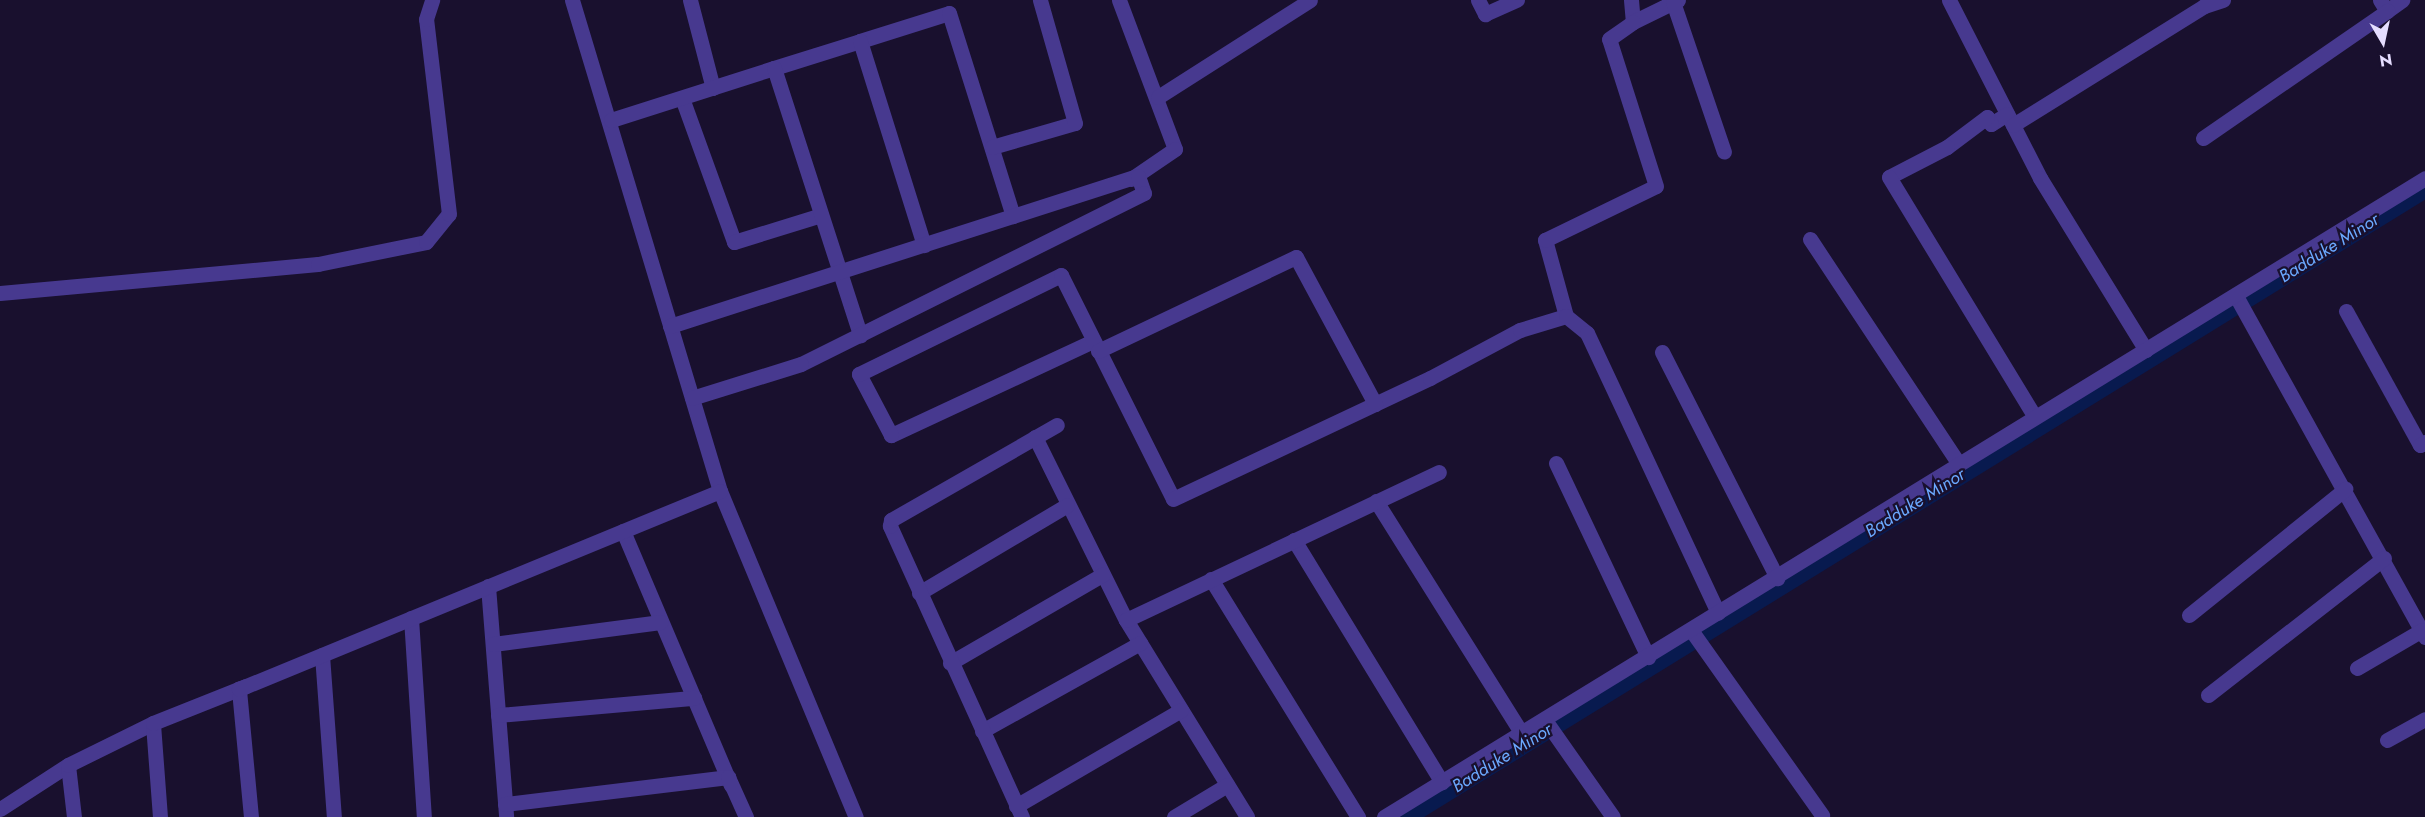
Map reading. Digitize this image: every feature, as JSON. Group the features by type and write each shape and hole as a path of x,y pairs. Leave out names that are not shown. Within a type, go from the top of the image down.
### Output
{"street":[{"path":"0,293 318,264 426,242 449,214 426,19 432,0"},
{"path":"572,0 611,120 610,133 720,491 856,817"},
{"path":"690,0 713,88"},
{"path":"992,147 1075,123 1040,0"},
{"path":"1119,0 1158,97 1175,149 1131,179"},
{"path":"1158,97 1310,0"},
{"path":"1478,0 1485,14 1517,0"},
{"path":"1630,0 1633,22"},
{"path":"1949,0 2040,178 2146,350"},
{"path":"2034,417 1889,177 1947,147 1987,117 1991,124 2010,119 2204,6 2223,0"},
{"path":"2203,138 2383,5 2402,0"},
{"path":"1719,613 1587,333 1566,316 1545,240 1656,186 1609,39 1633,22 1676,1 1724,152"},
{"path":"611,120 860,41 947,7 1013,216"},
{"path":"860,41 924,244"},
{"path":"774,68 860,335"},
{"path":"682,98 734,242 821,215"},
{"path":"669,326 1138,176 1144,193 801,364 692,398"},
{"path":"1384,817 1777,578 2034,417 2236,296 2425,178"},
{"path":"1810,239 1959,464"},
{"path":"1375,404 1296,257 1096,346 891,435 859,374 1061,275 1096,346 1173,499 1375,404 1520,330 1566,316"},
{"path":"2236,296 2384,558 2423,633 2357,668"},
{"path":"2346,311 2423,448"},
{"path":"1662,352 1777,578"},
{"path":"1057,425 891,520 891,534 1019,812 1181,710"},
{"path":"1035,437 1126,620 1247,817"},
{"path":"1556,463 1648,657"},
{"path":"1126,620 1439,472"},
{"path":"2189,615 2345,489"},
{"path":"0,809 68,765 153,723 720,491"},
{"path":"1376,501 1522,734"},
{"path":"919,593 1067,505"},
{"path":"623,531 731,785 747,817"},
{"path":"1294,540 1442,782"},
{"path":"2208,695 2384,558"},
{"path":"950,663 1102,575"},
{"path":"1211,579 1358,817"},
{"path":"488,586 505,810 728,777 731,785"},
{"path":"411,618 424,817"},
{"path":"493,644 661,621"},
{"path":"1691,630 1822,815"},
{"path":"982,731 1140,643"},
{"path":"322,655 334,817"},
{"path":"246,686 239,689 251,817"},
{"path":"498,715 694,698"},
{"path":"2387,740 2425,719"},
{"path":"1545,720 1613,817"},
{"path":"153,723 160,817"},
{"path":"68,765 74,817"},
{"path":"1174,817 1227,785"}],"waterway":[{"name":"Badduke Minor","path":"1405,817 2425,188"}]}
